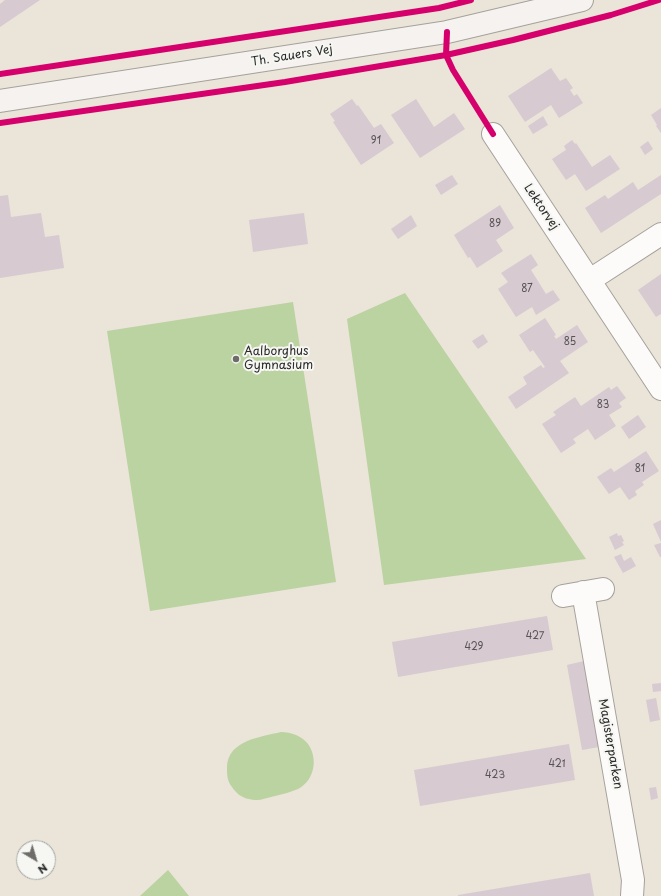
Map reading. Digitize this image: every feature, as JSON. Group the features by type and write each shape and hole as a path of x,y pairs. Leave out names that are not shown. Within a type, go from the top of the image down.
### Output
{"main road":[{"name":"Th. Sauers Vej","path":"0,101 447,32 582,0"}],"street":[{"name":"Lektorvej","path":"492,134 661,389"},
{"path":"590,280 661,234"},
{"name":"Magisterparken","path":"583,592 633,880 632,896"}],"green space":[{"path":"405,293 586,559 384,585 347,319"},
{"path":"293,302 336,582 150,611 107,331"},
{"path":"281,732 296,735 308,744 314,762 308,780 298,789 265,799 252,800 237,793 229,782 227,767 229,758 233,751 239,745 247,741"},
{"path":"168,870 189,896 140,896"}],"building":[{"path":"5,0 40,0 0,27 0,4"},
{"path":"551,68 560,81 566,78 573,88 570,90 574,96 577,94 583,103 559,118 551,105 525,122 508,96"},
{"path":"352,99 374,128 381,124 394,143 361,165 333,122 335,121 330,114"},
{"path":"416,99 434,127 454,113 465,129 420,158 391,115"},
{"path":"661,108 661,133 651,115"},
{"path":"543,116 548,125 533,134 528,126"},
{"path":"572,140 575,144 576,143 592,167 610,155 620,169 586,191 575,174 566,180 552,159 566,150 564,146"},
{"path":"648,141 653,149 645,155 640,147"},
{"path":"452,175 458,184 441,195 435,185"},
{"path":"661,175 661,194 601,233 585,208 605,195 608,199 633,182 638,190"},
{"path":"8,195 11,217 41,213 45,237 59,235 64,268 0,278 0,196"},
{"path":"500,205 514,228 496,240 503,251 477,268 470,257 468,258 454,235"},
{"path":"304,213 308,244 253,252 249,220"},
{"path":"411,215 417,226 398,239 391,229"},
{"path":"531,254 538,265 531,270 546,294 553,290 560,300 536,315 532,307 516,317 498,289 508,282 501,273"},
{"path":"661,274 661,314 656,317 638,290"},
{"path":"545,318 556,335 554,336 556,339 577,325 588,342 560,361 569,373 516,409 508,397 527,384 523,377 541,365 543,368 545,367 533,350 530,352 519,335"},
{"path":"483,334 488,342 478,349 472,341"},
{"path":"617,386 626,398 619,403 622,407 609,415 616,426 595,440 588,429 573,439 576,443 561,453 542,424 556,415 553,412 575,397 581,406 609,387 611,390"},
{"path":"638,415 646,427 629,439 621,427"},
{"path":"646,451 659,471 642,482 644,485 635,491 637,495 629,500 620,487 609,494 597,477 611,468 614,472"},
{"path":"661,520 661,542 653,524"},
{"path":"617,533 618,536 621,535 624,545 615,550 609,537"},
{"path":"661,543 661,557 660,557 654,545"},
{"path":"621,554 624,561 631,557 636,566 623,573 614,557"},
{"path":"547,616 553,650 398,677 392,642"},
{"path":"584,661 599,747 582,750 567,665"},
{"path":"661,683 661,691 653,692 652,684"},
{"path":"656,698 660,720 650,722 646,700"},
{"path":"569,744 575,780 420,806 414,770"},
{"path":"656,787 658,798 651,800 649,788"},
{"path":"590,873 594,896 458,896 458,895"}],"cycle path":[{"path":"0,74 439,8 471,0"},
{"path":"0,123 285,82 446,55 513,40 611,15 659,0"},
{"path":"447,32 446,55 453,70 493,134"}],"place":[{"name":"Aalborghus Gymnasium","path":"236,359"}]}
